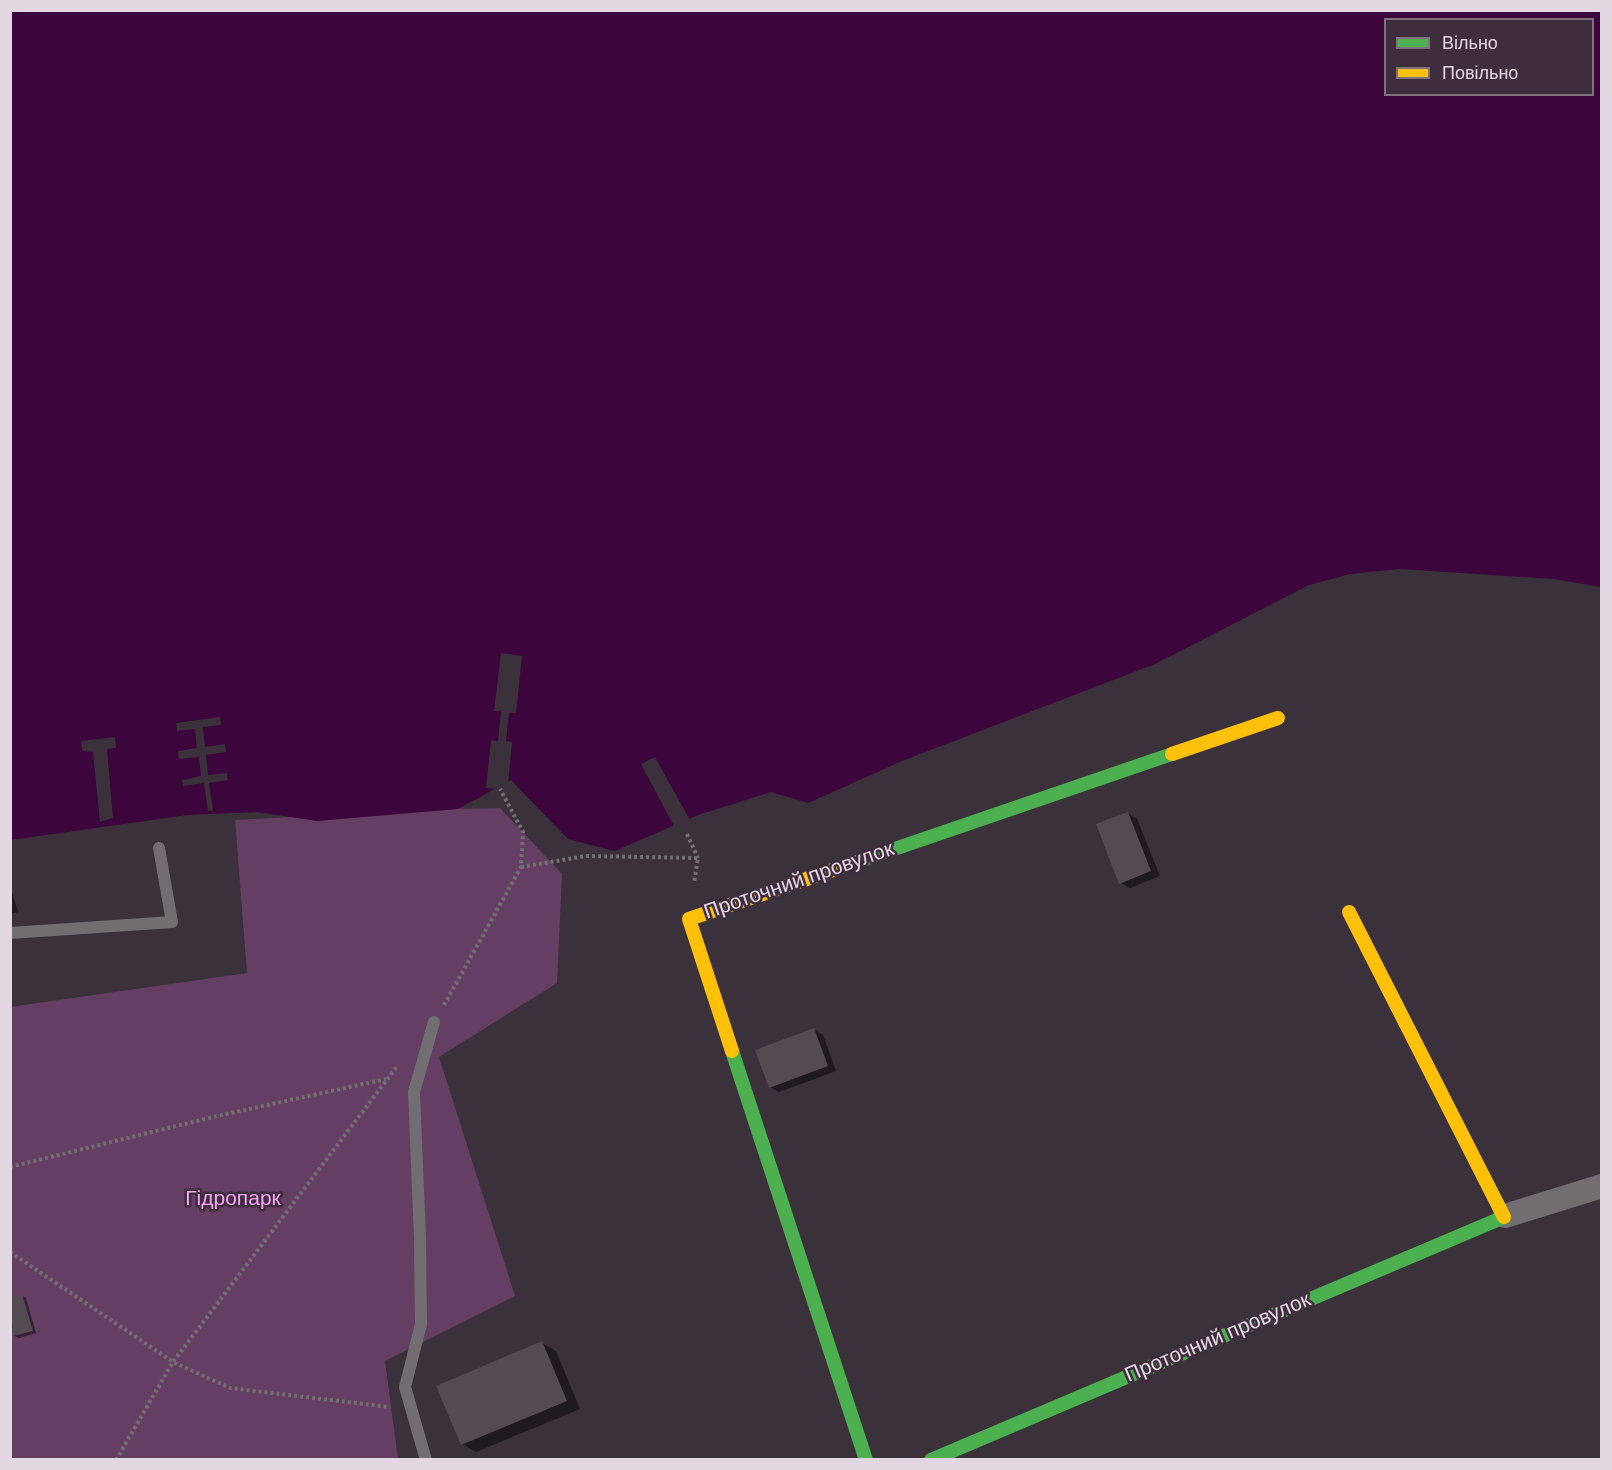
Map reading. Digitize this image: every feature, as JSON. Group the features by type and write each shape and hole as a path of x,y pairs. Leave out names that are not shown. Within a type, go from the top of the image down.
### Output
{"street":[{"name":"Проточний провулок","path":"866,1460 689,919 1278,718"},
{"path":"1349,912 1505,1216"},
{"name":"Проточний провулок","path":"931,1460 1505,1216 1602,1186"}],"lane":[{"path":"10,933 172,922 159,848"},
{"path":"426,1460 405,1387 421,1324 414,1092 434,1022"}],"path":[{"path":"434,1022 521,867 523,832 500,789"},
{"path":"687,834 698,858 689,919"},
{"path":"521,867 586,856 698,858"},
{"path":"116,1460 173,1362 400,1063"},
{"path":"10,1167 213,1117 386,1079"},
{"path":"10,1252 173,1362 230,1388 411,1410"}],"green space":[{"name":"Гідропарк","path":"486,788 459,809 500,808 562,874 557,983 439,1057 515,1296 385,1361 398,1459 11,1459 10,1007 247,973 235,820 351,814"}],"shaded area":[{"path":"11,11 1601,11 1601,587 1554,579 1400,569 1350,574 1309,585 1155,664 902,761 808,803 771,792 698,815 615,851 568,839 511,780 458,809 317,821 257,812 187,815 11,840"}],"pier":[{"path":"501,653 522,656 516,713 509,713 506,741 512,742 508,785 501,789 486,788 491,740 498,741 501,711 494,711"},
{"path":"220,717 221,725 203,727 205,747 225,744 226,752 206,755 208,775 227,773 228,780 209,783 213,810 208,811 204,783 183,786 182,780 201,776 199,757 179,759 178,751 197,748 195,729 177,731 176,723"},
{"path":"115,737 116,748 107,749 113,818 100,822 93,752 82,751 81,741"},
{"path":"655,757 691,822 675,828 641,764"}],"building":[{"path":"1128,812 1151,871 1119,884 1096,824"},
{"path":"814,1028 828,1066 769,1088 755,1050"},
{"path":"22,1294 33,1331 13,1336 10,1297"},
{"path":"542,1341 567,1401 461,1445 436,1386"}],"traffic: fast":[{"path":"833,870 1172,754"},
{"path":"732,1051 866,1460"},
{"path":"931,1460 1504,1217"}],"traffic: slow":[{"path":"1172,754 1278,718"},
{"path":"732,1051 689,919 833,870"},
{"path":"1349,912 1504,1217"}]}
